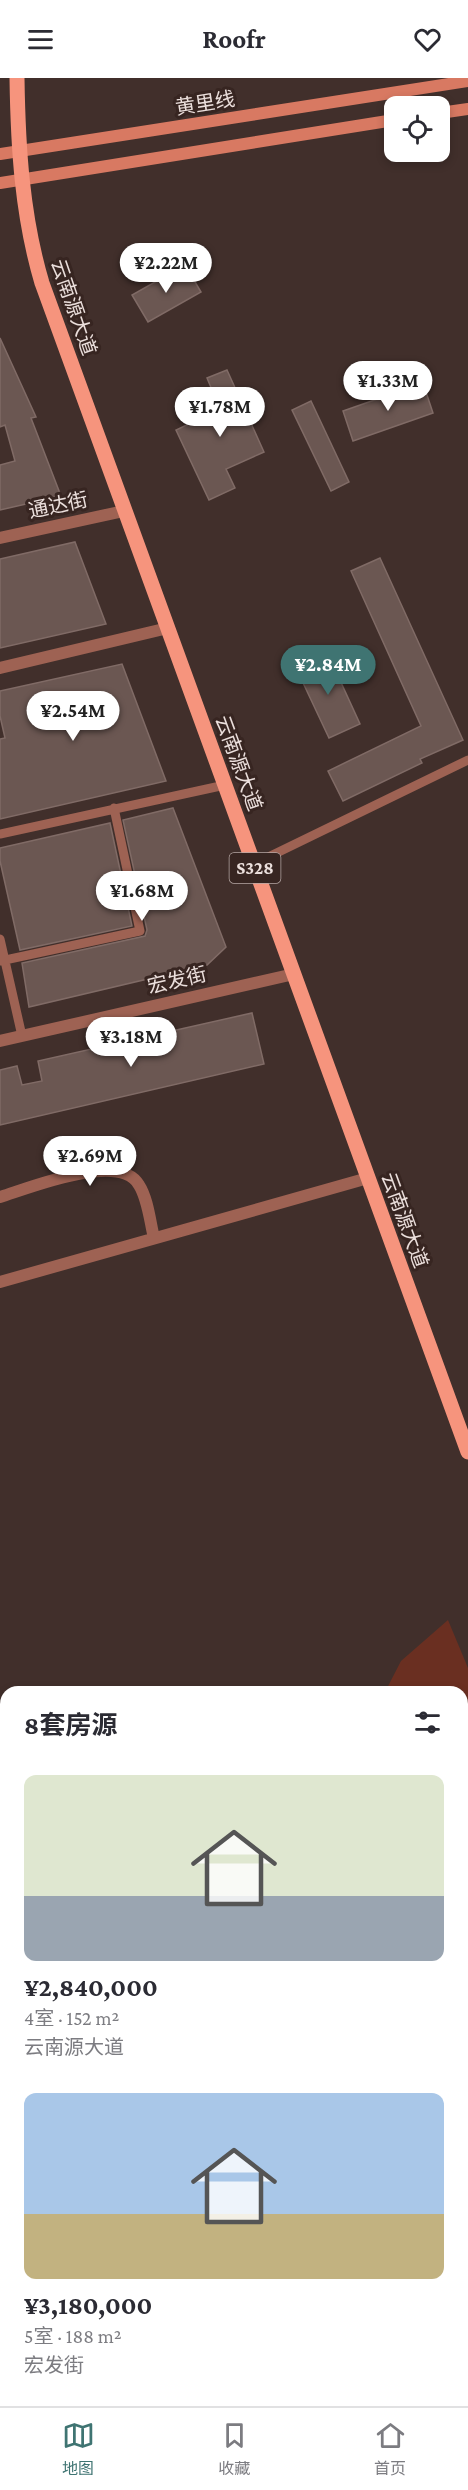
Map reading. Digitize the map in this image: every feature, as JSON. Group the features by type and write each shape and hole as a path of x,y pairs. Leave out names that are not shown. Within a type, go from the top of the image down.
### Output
{"main road":[{"name":"云南源大道","path":"17,78 18,152 29,226 42,283 468,1452"},
{"name":"黄里线","path":"0,154 468,81"},
{"path":"450,111 468,108"},
{"path":"0,183 384,122"}],"street":[{"name":"通达街","path":"0,538 124,511"},
{"path":"0,668 168,628"},
{"name":"宏发街","path":"0,1041 294,974"},
{"path":"0,1197 80,1174 115,1170 130,1174 139,1184 154,1238"},
{"path":"0,1282 368,1178"}],"lane":[{"path":"254,864 468,760"},
{"path":"0,834 225,786"},
{"path":"2,960 140,931 114,808"},
{"path":"0,939 2,960 22,1036"}],"shaded area":[{"path":"448,1620 468,1668 468,1686 388,1686 401,1661"}],"building":[{"path":"185,265 201,292 148,322 132,295"},
{"path":"0,338 36,417 31,418 61,496 0,510 0,465 15,461 5,425 0,427"},
{"path":"227,370 264,452 226,469 235,488 209,500 176,430 220,409 207,378"},
{"path":"423,383 433,413 353,441 343,411"},
{"path":"311,401 349,482 331,491 292,410"},
{"path":"75,542 106,624 0,648 0,559"},
{"path":"380,558 463,740 420,759 422,763 343,801 328,771 421,726 351,571"},
{"path":"328,654 360,724 329,738 296,668"},
{"path":"122,664 166,781 0,819 0,739 5,738 0,716 0,691"},
{"path":"173,808 226,947 207,965 29,1007 22,963 145,936 147,930 123,820"},
{"path":"110,823 132,926 20,950 0,861 0,848"},
{"path":"252,1013 264,1064 0,1125 0,1070 17,1066 22,1085 42,1081 38,1061"}]}
